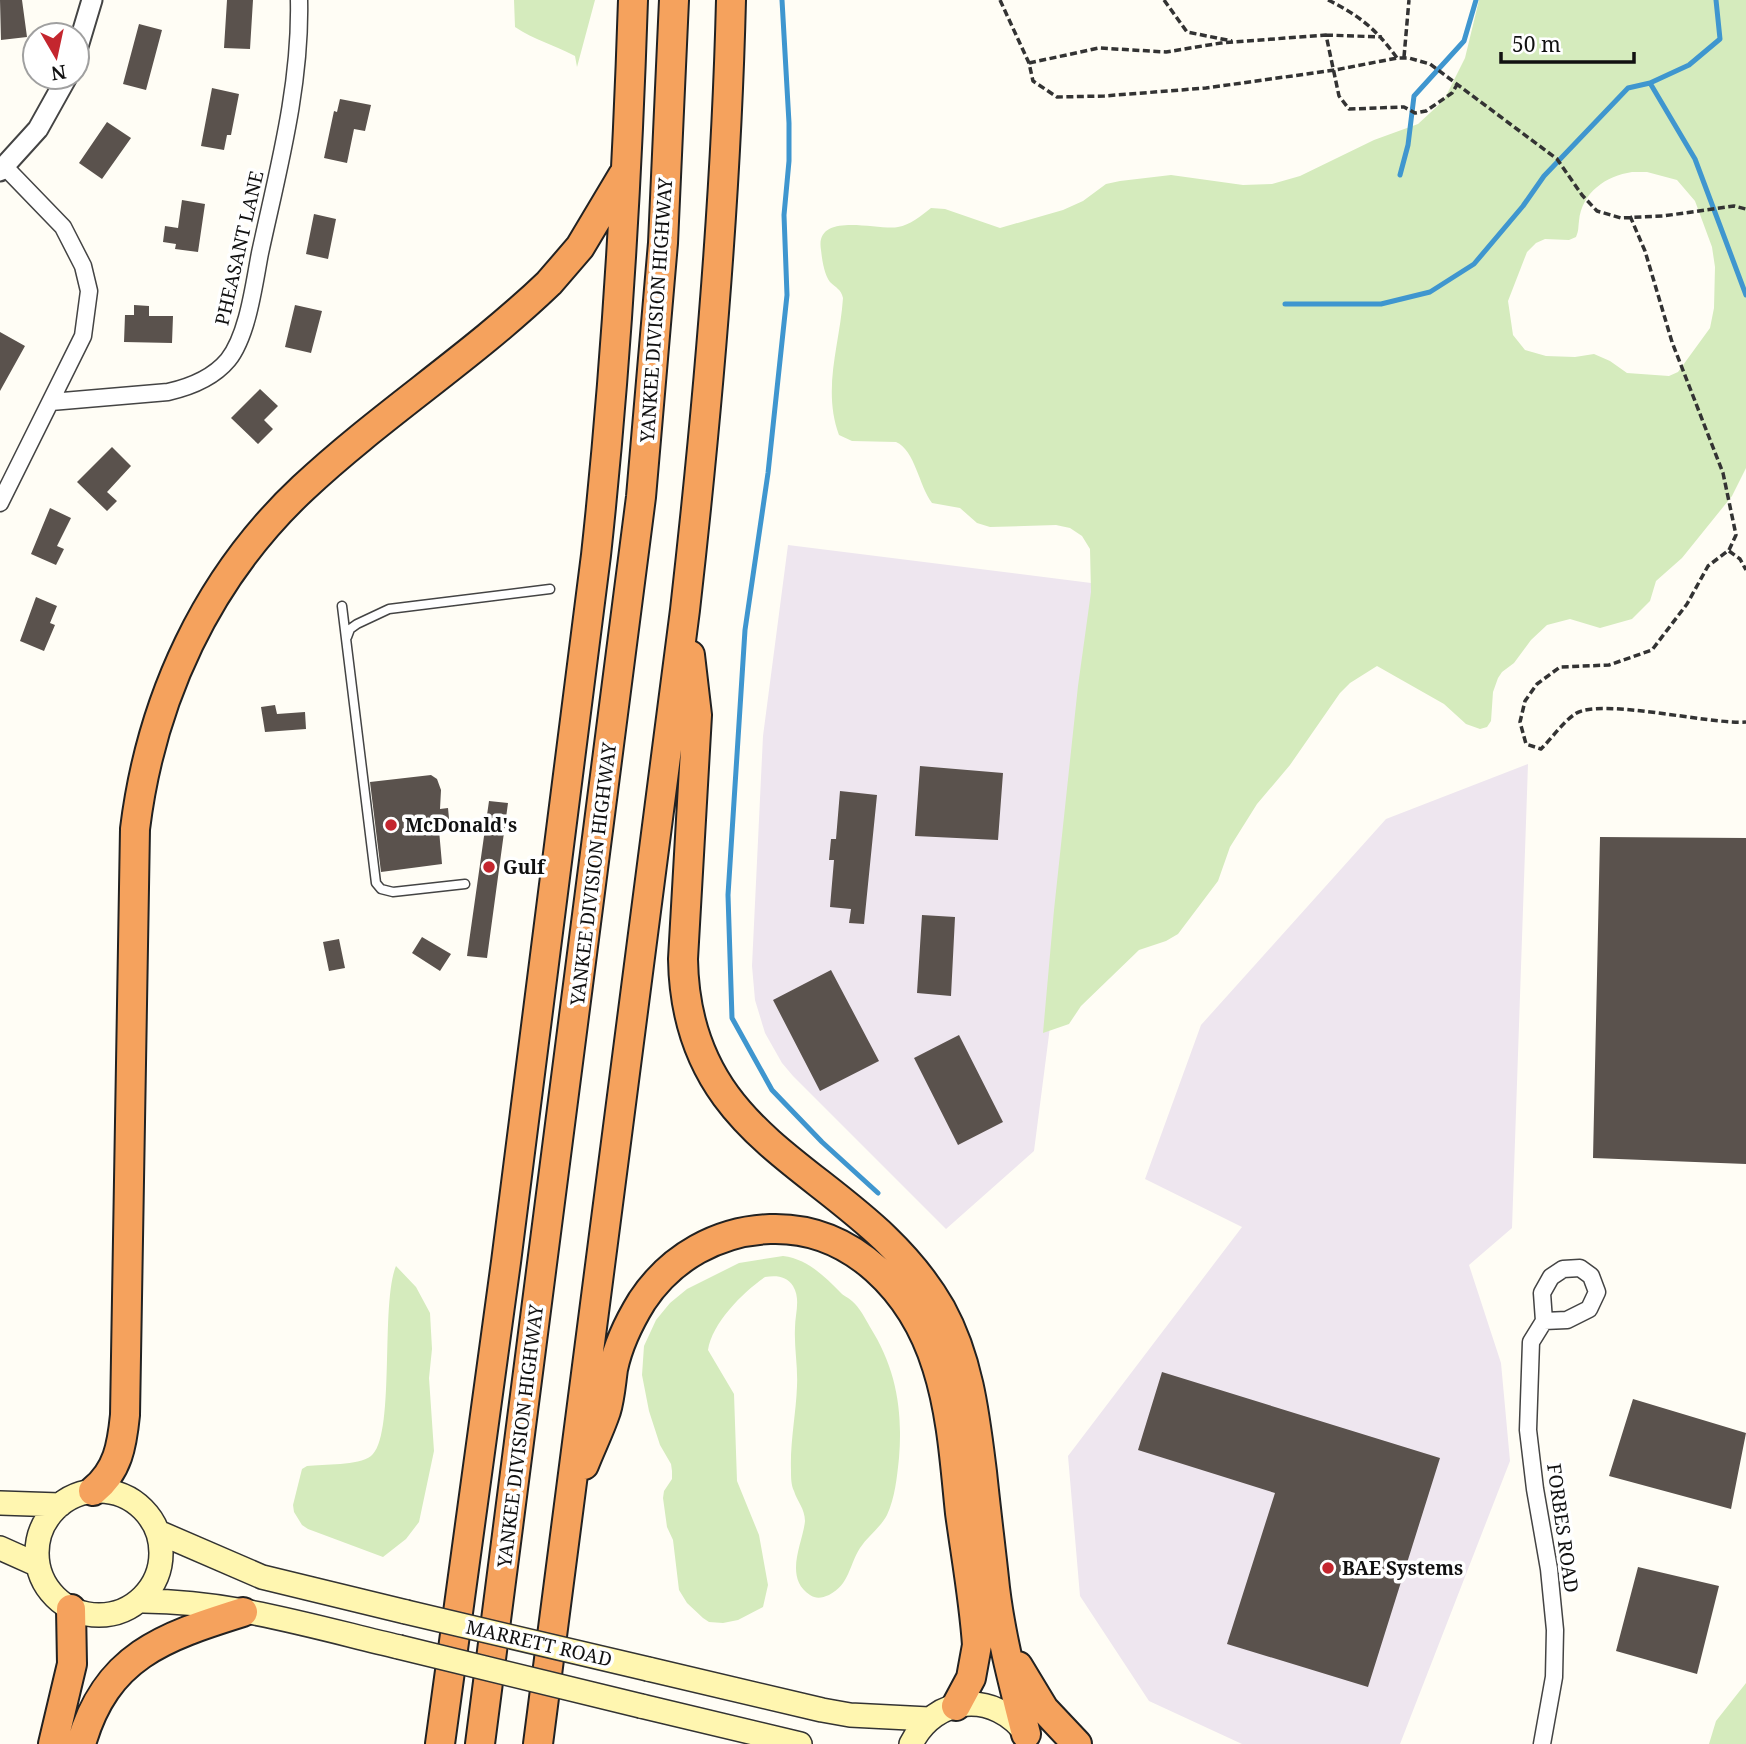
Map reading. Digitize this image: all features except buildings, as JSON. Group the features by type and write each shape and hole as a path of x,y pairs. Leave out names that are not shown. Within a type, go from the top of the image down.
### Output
{"highway":[{"path":"440,1744 506,1262 596,555 607,451 626,170 633,0"},
{"name":"YANKEE DIVISION HIGHWAY","path":"481,1744 639,510 663,243 674,0"},
{"path":"538,1744 685,610 716,303 725,175 731,0"},
{"path":"93,1491 104,1482 117,1461 124,1426 134,845 145,767 167,691 187,645 218,590 268,524 312,480 549,283 588,235 626,170"},
{"path":"685,610 696,715 683,958 691,1027 710,1072 736,1110 766,1140 891,1244 915,1270 941,1310 960,1350 971,1391 1001,1628 1028,1739"},
{"path":"570,1500 607,1409 613,1370 622,1340 640,1304 667,1271 703,1245 741,1232 796,1230 846,1247 876,1268 907,1304 932,1350 944,1392 977,1645 973,1674 956,1706"},
{"path":"53,1744 72,1664 71,1609"},
{"path":"81,1744 105,1692 133,1659 155,1644 187,1629 243,1612"},
{"path":"1001,1628 1027,1684 1049,1716 1077,1744"}],"main road":[{"path":"93,1491 106,1491 129,1498 148,1514 158,1532 162,1548 159,1572 147,1593 118,1613 106,1615 71,1609 46,1586 38,1565 38,1542 52,1513 70,1498 93,1491"},
{"path":"0,1503 60,1505"},
{"name":"MARRETT ROAD","path":"158,1532 262,1577 406,1612 822,1710 860,1716 929,1719"},
{"path":"0,1548 38,1565"},
{"name":"MARRETT ROAD","path":"139,1601 196,1602 243,1612 800,1744"},
{"path":"911,1744 918,1731 937,1713 956,1706 974,1704 998,1710 1009,1716 1028,1739"}],"street":[{"path":"86,21 92,0"},
{"name":"PHEASANT LANE","path":"51,402 168,392 186,388 208,377 228,361 234,351 250,299 283,149 297,59 299,0"},
{"path":"0,503 83,336 89,291 83,266 63,228 2,169 38,129 59,91"},
{"name":"FORBES ROAD","path":"1542,1744 1555,1676 1555,1630 1549,1569 1528,1430 1531,1342 1544,1321"}],"lane":[{"path":"346,644 353,627 389,609 550,589"},
{"path":"342,606 376,883 381,889 393,892 465,884"}],"path":[{"path":"1000,0 1029,63 1033,82 1056,97 1206,88 1404,58 1430,64 1558,159 1582,195 1597,211 1620,218 1663,216 1734,206 1746,209"},
{"path":"1164,0 1187,32 1238,42"},
{"path":"1328,0 1354,13 1382,37 1397,58"},
{"path":"1404,58 1409,0"},
{"path":"1029,63 1099,48 1166,52 1238,42 1325,35 1382,37"},
{"path":"1325,35 1339,96 1349,109 1404,107 1415,113 1426,111 1452,93 1458,83"},
{"path":"1630,216 1645,251 1671,342 1723,473 1736,535 1729,550 1708,566 1687,604 1652,649 1609,665 1560,667 1537,684 1525,701 1520,723 1526,744 1541,749 1577,712 1607,707 1668,716 1746,722"},
{"path":"1729,550 1740,559 1746,570"}],"shaded area":[{"path":"788,545 1107,585 1034,1151 946,1229 782,1063 765,1033 755,1000 752,966 763,736"},
{"path":"1528,764 1512,1228 1469,1265 1501,1363 1510,1461 1400,1744 1242,1744 1149,1701 1080,1596 1068,1456 1242,1227 1145,1179 1201,1025 1386,819"}],"green space":[{"path":"514,0 595,0 577,67 575,56 515,27"},
{"path":"1479,0 1746,0 1746,468 1732,496 1682,558 1656,581 1650,601 1632,619 1600,628 1570,619 1547,625 1531,640 1514,663 1498,678 1493,692 1491,721 1487,727 1480,729 1466,724 1444,704 1377,666 1350,683 1340,693 1290,765 1257,804 1230,847 1218,881 1178,934 1139,950 1081,1006 1069,1024 1043,1033 1078,686 1091,592 1090,549 1082,536 1070,528 1056,525 990,527 977,523 960,508 932,503 912,460 902,446 896,442 852,441 839,435 834,418 832,384 843,298 826,275 821,254 822,238 827,230 837,226 902,226 931,208 945,209 1000,228 1063,210 1083,201 1106,184 1120,181 1171,175 1243,185 1272,184 1300,176 1374,140 1418,124 1444,100 1465,58","holes":["1647,172 1677,180 1695,201 1712,247 1715,267 1714,308 1710,328 1678,372 1669,376 1627,373 1594,354 1575,357 1546,356 1525,350 1513,335 1508,301 1527,252 1545,239 1569,240 1576,237 1581,211 1597,187 1622,174"]},
{"path":"783,1256 800,1260 814,1269 852,1301 879,1342 892,1374 900,1423 894,1495 887,1515 860,1548 848,1574 836,1591 817,1598 802,1588 796,1569 805,1517 791,1478 797,1386 797,1296 788,1280 777,1276 765,1277 747,1291 722,1319 708,1350 734,1394 737,1481 759,1535 768,1585 763,1607 738,1620 709,1622 687,1603 679,1590 673,1540 667,1527 663,1498 672,1479 671,1464 660,1445 649,1411 642,1375 644,1346 656,1320 670,1303 687,1289 739,1263"},
{"path":"396,1266 416,1287 430,1313 432,1349 429,1378 434,1451 419,1522 406,1539 383,1557 308,1529 302,1525 293,1505 302,1469 307,1466 350,1463 365,1459 371,1456 379,1444 386,1398 391,1284"},
{"path":"1746,1683 1746,1744 1709,1744 1716,1721"}],"waterway":[{"path":"782,0 789,123 784,215 787,295 768,473 745,630 728,895 732,1018 772,1090 822,1142 878,1193"},
{"path":"1400,175 1408,145 1414,96 1464,41 1476,0"},
{"path":"1716,0 1720,39 1689,65 1650,83 1695,159 1746,295"},
{"path":"1285,304 1381,304 1430,292 1474,264 1523,206 1544,176 1628,88 1650,83"}],"place":[{"name":"McDonald's","path":"391,825"},
{"name":"Gulf","path":"489,867"},
{"name":"BAE Systems","path":"1328,1568"}]}
